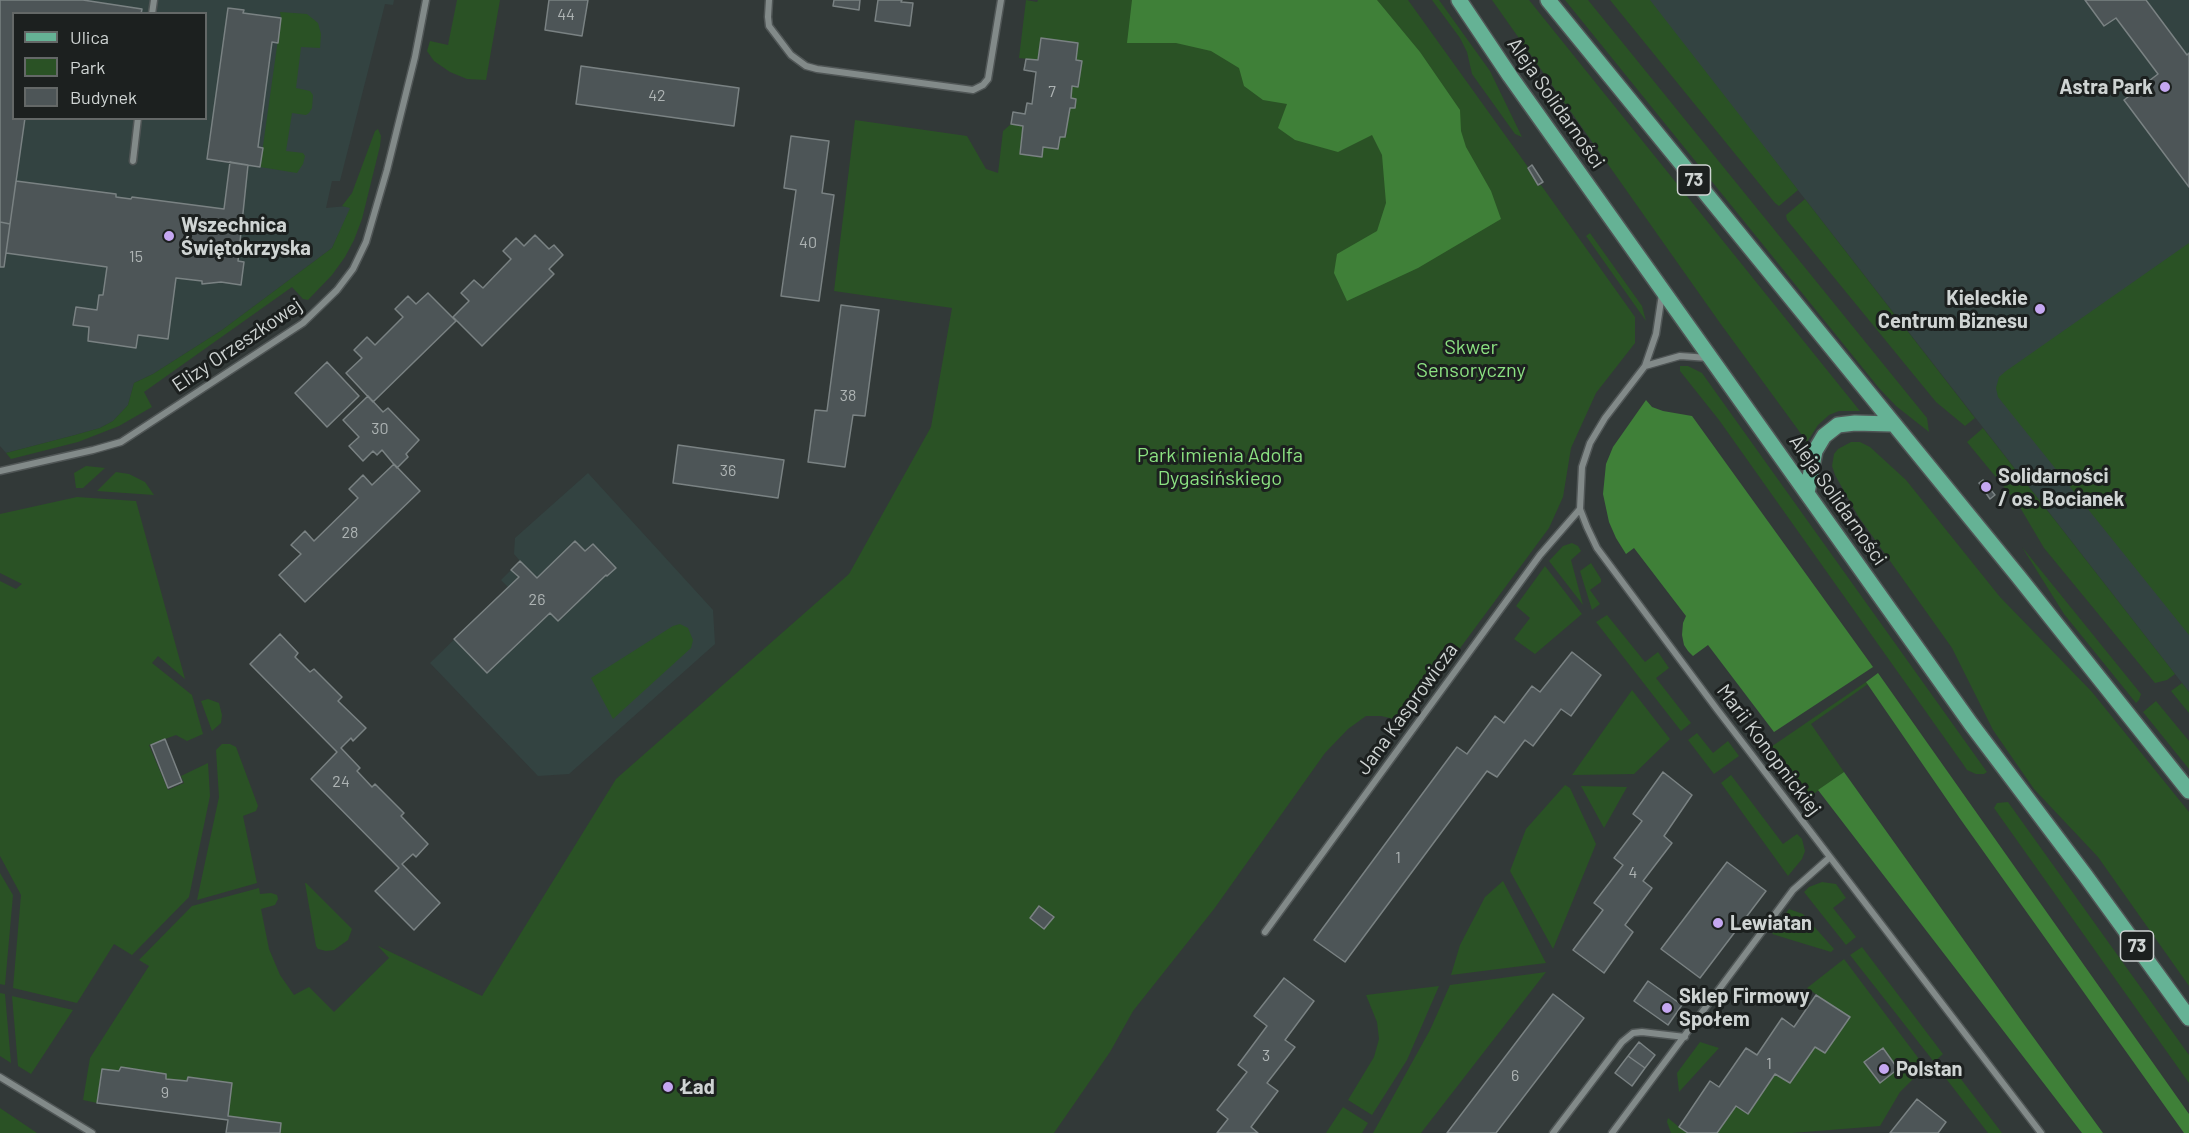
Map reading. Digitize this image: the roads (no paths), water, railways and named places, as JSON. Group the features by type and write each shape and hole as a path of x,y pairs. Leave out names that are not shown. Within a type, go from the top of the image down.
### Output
{"main road":[{"name":"Aleja Solidarności","path":"1459,0 1510,76 1997,760 2085,875 2189,1018"},
{"name":"73","path":"1548,0 2189,790"},
{"path":"1807,492 1815,451 1824,436 1838,425 1892,423"}],"street":[{"name":"Elizy Orzeszkowej","path":"0,471 121,442 303,323 337,290 353,269 366,242 387,170 426,0"},
{"path":"769,0 769,26 791,55 806,66 973,90 983,85 988,79 1001,0"},
{"path":"133,160 138,120"},
{"name":"Marii Konopnickiej","path":"1663,290 1656,333 1645,366 1605,418 1590,443 1582,467 1580,509 1597,548 1829,858 2041,1133"},
{"path":"1645,366 1680,356 1712,358"},
{"name":"Jana Kasprowicza","path":"1265,932 1546,548 1580,509"},
{"path":"1612,1133 1793,890 1829,858"},
{"path":"1554,1133 1623,1042 1633,1033 1685,1037"},
{"path":"0,1077 92,1133"}],"place":[{"name":"Astra Park","path":"2165,87"},
{"name":"Wszechnica Świętokrzyska","path":"169,236"},
{"name":"Kieleckie Centrum Biznesu","path":"2040,309"},
{"name":"Solidarności / os. Bocianek","path":"1986,487"},
{"name":"Lewiatan","path":"1718,923"},
{"name":"Sklep Firmowy Społem","path":"1667,1008"},
{"name":"Polstan","path":"1884,1069"},
{"name":"Ład","path":"668,1087"}],"park label":[{"name":"Skwer Sensoryczny","path":"1471,358"},
{"name":"Park imienia Adolfa Dygasińskiego","path":"1220,466"}]}
